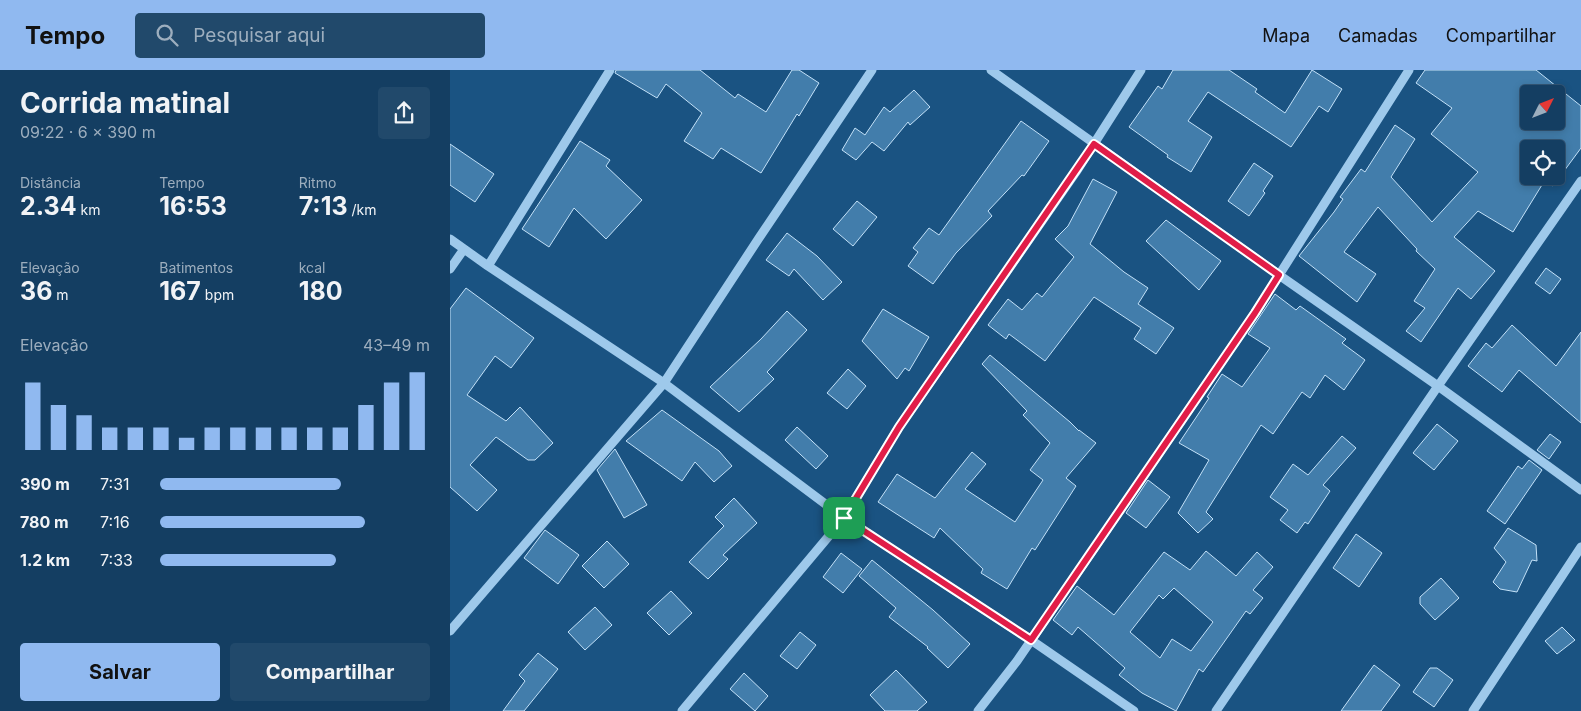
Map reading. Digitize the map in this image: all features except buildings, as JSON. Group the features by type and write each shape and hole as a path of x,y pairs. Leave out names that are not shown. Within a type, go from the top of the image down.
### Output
{"street":[{"path":"488,266 610,70"},
{"path":"450,631 664,382 758,238 872,70"},
{"path":"991,70 1438,386 1581,490"},
{"path":"682,711 844,518 899,427 1094,144 1141,70"},
{"path":"978,711 1017,661 1255,313 1409,70"},
{"path":"1216,711 1581,181"},
{"path":"450,239 664,382 844,518 1031,640 1134,711"},
{"path":"450,269 464,249"},
{"path":"1473,711 1581,548"}],"route":[{"path":"1094,144 1279,275 1255,313 1031,640 844,518 899,427 1094,144"}]}
